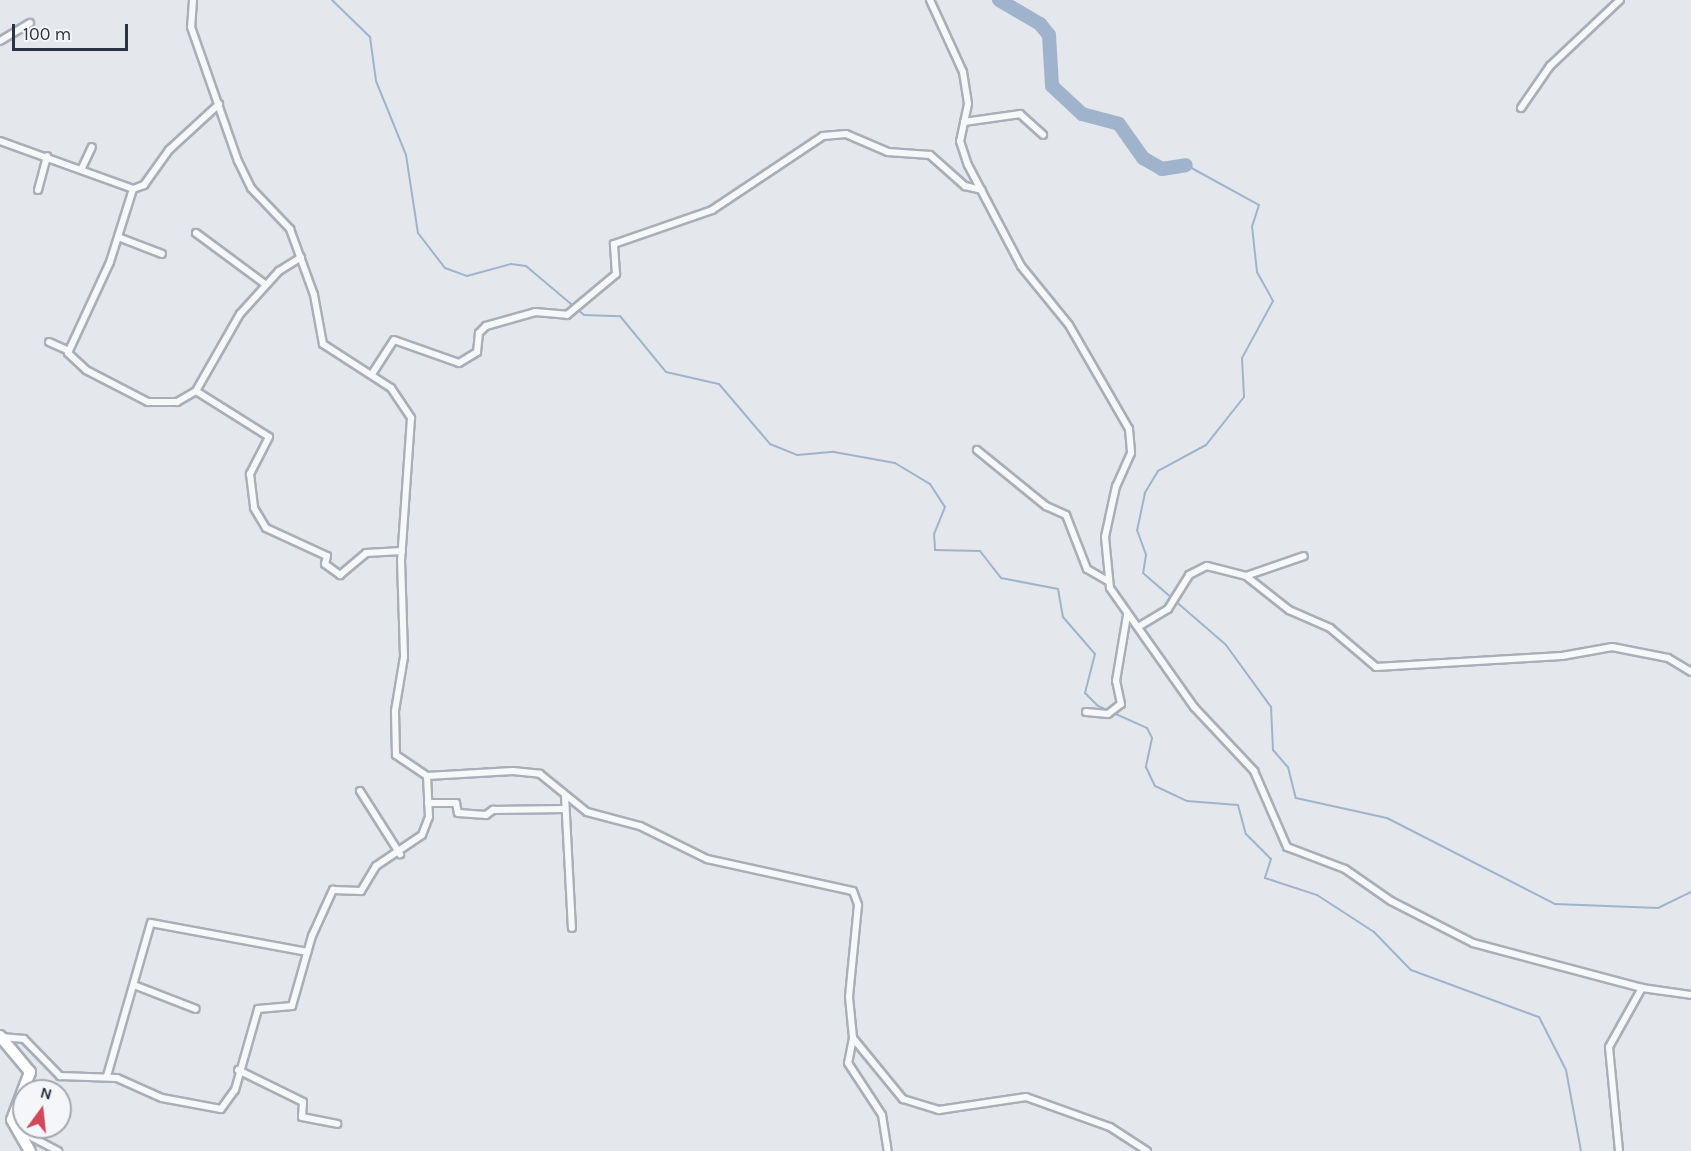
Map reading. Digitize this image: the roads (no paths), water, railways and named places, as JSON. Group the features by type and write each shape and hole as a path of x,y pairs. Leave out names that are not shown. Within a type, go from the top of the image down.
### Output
{"main road":[{"path":"1,1036 30,1072 27,1079"}],"street":[{"path":"192,0 191,27 246,182 281,216 301,257 322,344 372,375 402,398 412,425 402,551 404,657 394,749 400,760 427,776 524,771 545,777 586,812 640,826 716,862 855,893 849,997 853,1038 848,1063 882,1115 888,1151"},
{"path":"930,0 963,72 968,98 964,122 963,153 1021,266 1069,325 1129,429 1131,453 1116,486 1105,537 1108,581 1127,614 1194,706 1254,771 1289,849 1345,868 1391,901 1473,943 1642,988 1691,995"},
{"path":"1521,108 1550,66 1620,0"},
{"path":"0,41 30,22"},
{"path":"0,141 82,168 133,189 144,184 169,150 219,104"},
{"path":"964,122 1020,114 1043,135"},
{"path":"372,375 396,339 464,362 477,352 479,333 486,326 535,312 569,313 616,274 614,244 712,210 830,134 888,152 933,155 965,186 982,190"},
{"path":"82,168 92,147"},
{"path":"38,190 47,156"},
{"path":"69,351 117,237 133,189"},
{"path":"196,233 265,284"},
{"path":"117,237 162,254"},
{"path":"49,342 69,351 86,370 148,402 177,402 196,391 227,331 265,284 301,257"},
{"path":"196,391 269,437 250,474 254,508 266,528 327,556 325,564 340,575 366,553 402,551"},
{"path":"977,450 1046,506 1066,515 1082,561 1093,575 1108,581"},
{"path":"1246,576 1304,556"},
{"path":"1138,627 1168,609 1177,593 1200,568 1246,576 1289,610 1330,628 1376,667 1562,656 1612,647 1661,656 1691,672"},
{"path":"1086,712 1108,714 1121,704 1116,681 1127,614"},
{"path":"1,1036 24,1039 60,1076 107,1076 162,1098 221,1109 235,1090 238,1070 258,1009 292,1006 306,952 333,890 361,891 376,866 400,854 422,835 428,803 427,776"},
{"path":"360,791 400,854"},
{"path":"565,795 573,928"},
{"path":"428,803 456,803 458,813 486,815 493,810 565,809"},
{"path":"107,1076 153,922 208,938 244,937 306,952"},
{"path":"134,985 196,1009"},
{"path":"1619,1151 1609,1047 1642,988"},
{"path":"853,1038 903,1099 921,1107 949,1109 1017,1096 1035,1099 1110,1127 1147,1151"},
{"path":"238,1070 303,1102 304,1118 337,1124"},
{"path":"36,1139 58,1151"}],"waterway":[{"path":"332,0 370,37 376,81 406,155 418,233 445,268 467,276 511,264 526,266 584,315 620,316 666,372 719,384 770,444 797,455 834,452 895,463 930,484 945,507 934,534 935,550 980,551 1001,578 1058,589 1063,617 1095,654 1085,693 1098,706 1147,728 1152,738 1146,767 1155,786 1187,801 1238,805 1246,834 1271,859 1265,878 1317,895 1374,932 1411,970 1539,1017 1566,1070 1581,1151"},
{"path":"999,0 1040,24 1049,35 1052,86 1082,114 1119,124 1143,158 1162,169 1186,165"},
{"path":"1186,165 1259,205 1252,226 1257,272 1273,301 1242,358 1244,397 1206,445 1158,471 1145,493 1137,530 1146,555 1143,573 1226,645 1271,707 1273,750 1288,767 1296,798 1387,818 1555,904 1658,908 1691,892"}]}
